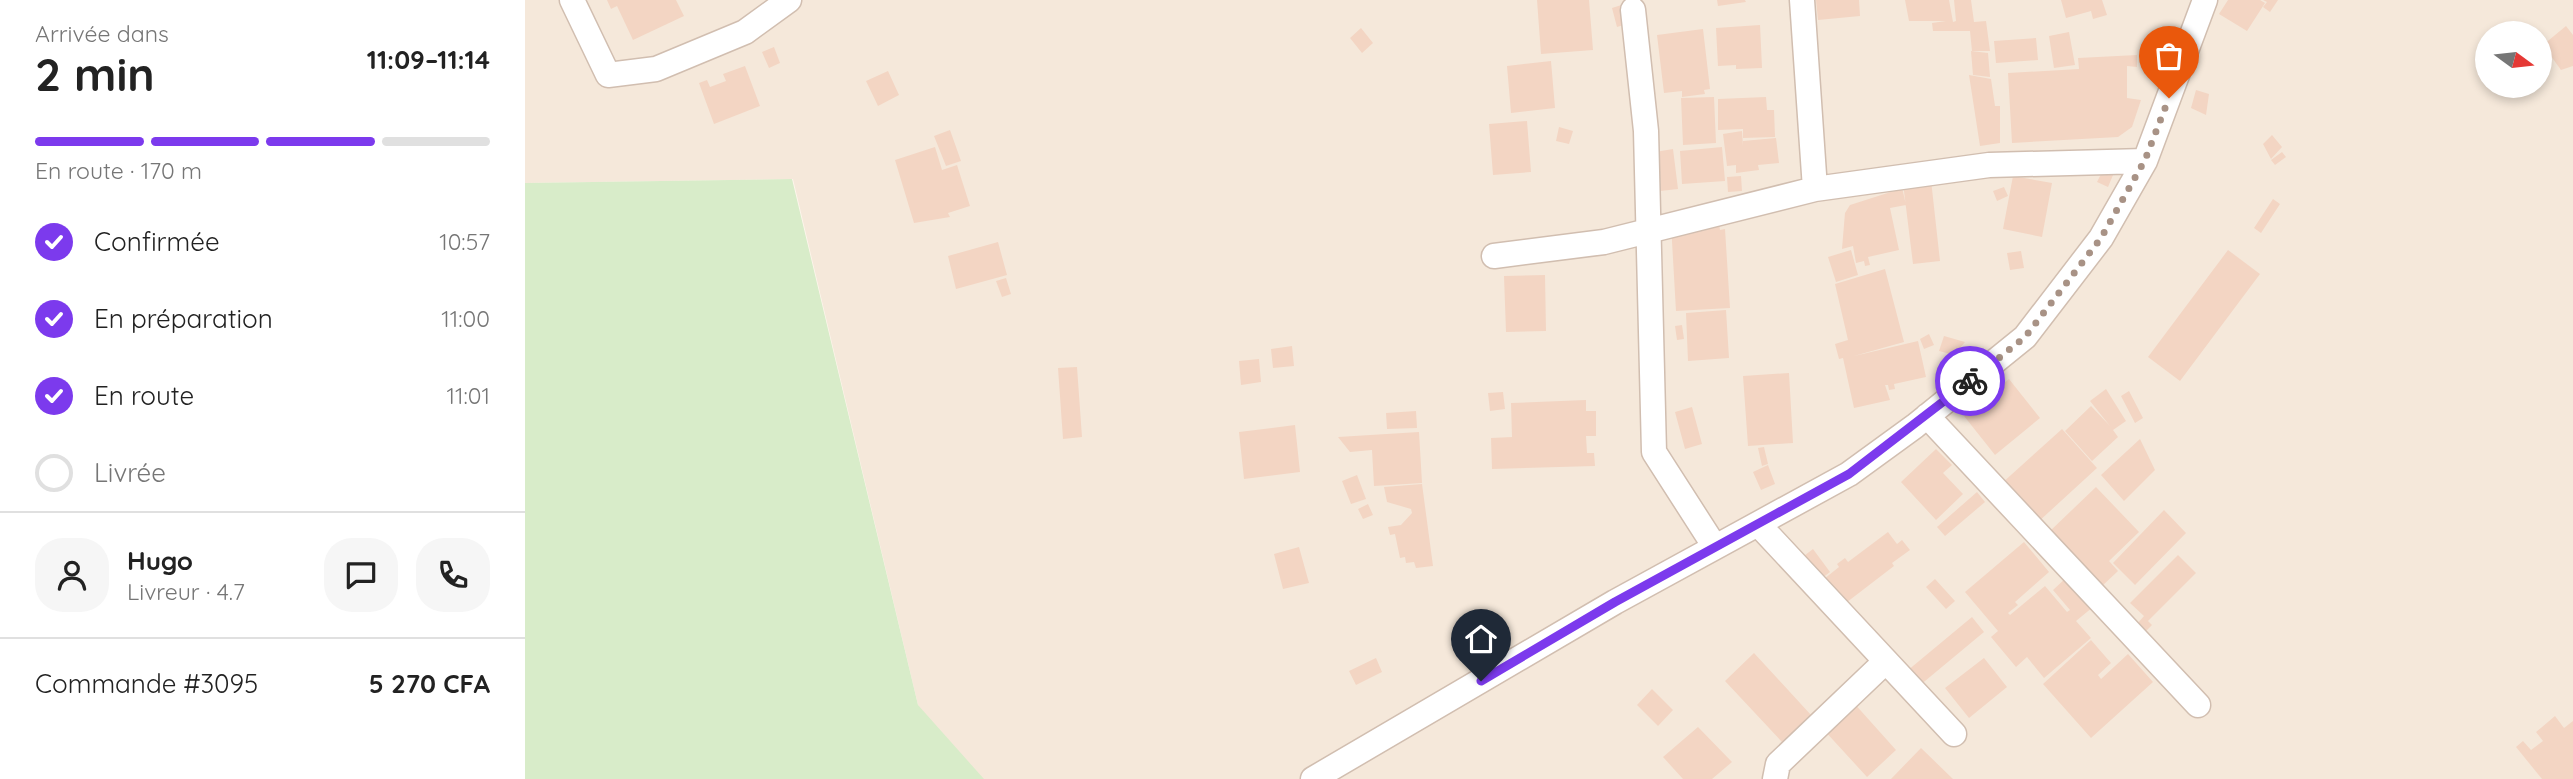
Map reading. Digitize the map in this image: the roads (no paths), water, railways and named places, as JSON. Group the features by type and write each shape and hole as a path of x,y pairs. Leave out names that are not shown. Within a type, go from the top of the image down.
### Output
{"street":[{"path":"572,0 608,75 656,69 669,64 745,32 789,0"},
{"path":"1802,0 1815,189"},
{"path":"1313,779 1615,602 1849,474 1927,416 2025,337 2101,238 2145,160 2205,0"},
{"path":"1633,10 1646,131 1646,231 1654,452 1715,547"},
{"path":"1494,256 1604,242 1815,189 1989,165 2145,160"},
{"path":"1927,416 2198,705"},
{"path":"1758,524 1954,734"},
{"path":"1775,779 1778,764 1887,662"}]}
